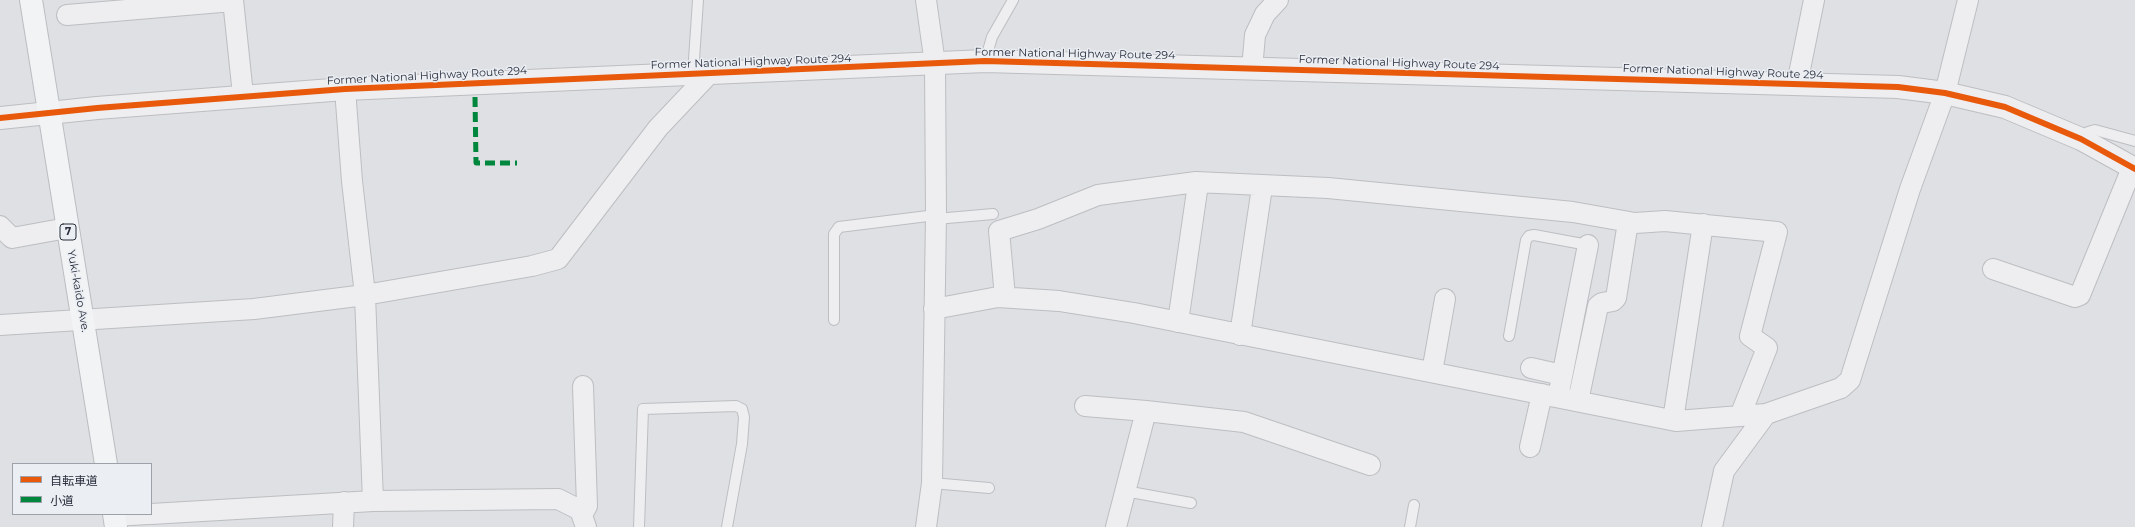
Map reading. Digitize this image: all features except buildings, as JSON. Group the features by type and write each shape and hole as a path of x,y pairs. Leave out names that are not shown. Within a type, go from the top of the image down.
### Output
{"main road":[{"name":"Yuki-kaido Ave.","path":"31,0 48,114 106,463"}],"street":[{"path":"926,0 935,64 936,217 932,483 926,527"},
{"path":"1252,68 1255,35 1264,14 1278,0"},
{"path":"1798,84 1814,0"},
{"path":"934,309 998,297 1059,301 1178,322 1673,420 1766,414 1841,388 1850,380 1910,190 1945,93 1968,0"},
{"path":"67,14 233,1 243,95"},
{"name":"Former National Highway Route 294","path":"0,118 243,95 345,89 985,61 1898,87 1945,93 2005,107 2080,139 2133,169"},
{"path":"0,325 254,309 365,295 532,266 558,259 658,128 702,74"},
{"path":"345,89 352,181 365,295 373,501"},
{"path":"1993,269 2075,296 2080,295 2133,169"},
{"path":"1005,297 999,231 1038,219 1098,195 1196,182 1328,188 1573,212 1628,222 1648,223 1665,221 1776,232 1750,336 1767,348 1740,416"},
{"path":"1178,322 1197,191"},
{"path":"1240,335 1261,194"},
{"path":"1578,401 1598,306 1602,303 1613,301 1616,298 1628,222"},
{"path":"1673,420 1703,224"},
{"path":"0,226 12,238 67,228"},
{"path":"1530,446 1550,396 1562,375 1588,245"},
{"path":"1432,372 1445,299"},
{"path":"1531,368 1562,375"},
{"path":"583,386 587,506 584,521"},
{"path":"1086,406 1244,422 1370,466"},
{"path":"1116,527 1146,411"},
{"path":"1712,527 1724,471 1766,414"},
{"path":"152,514 344,502 558,499 580,510 584,521"},
{"path":"343,527 344,502"},
{"path":"115,519 141,515"}],"lane":[{"path":"698,0 702,74"},
{"path":"985,61 992,37 1013,0"},
{"path":"2080,139 2088,132 2095,130 2135,141"},
{"path":"834,320 834,234 839,227 936,217 993,214"},
{"path":"1509,336 1526,240 1529,236 1534,234 1588,245"},
{"path":"639,527 643,409 736,406 742,409 744,416 742,444 727,527"},
{"path":"932,483 989,488"},
{"path":"1125,491 1191,503"},
{"path":"1410,527 1414,505"}],"marked path":[{"path":"475,97 476,163 517,163"}],"cycle path":[{"path":"0,118 97,108 345,89 985,61 1898,87 1945,93 2005,107 2081,139 2135,169"}]}
